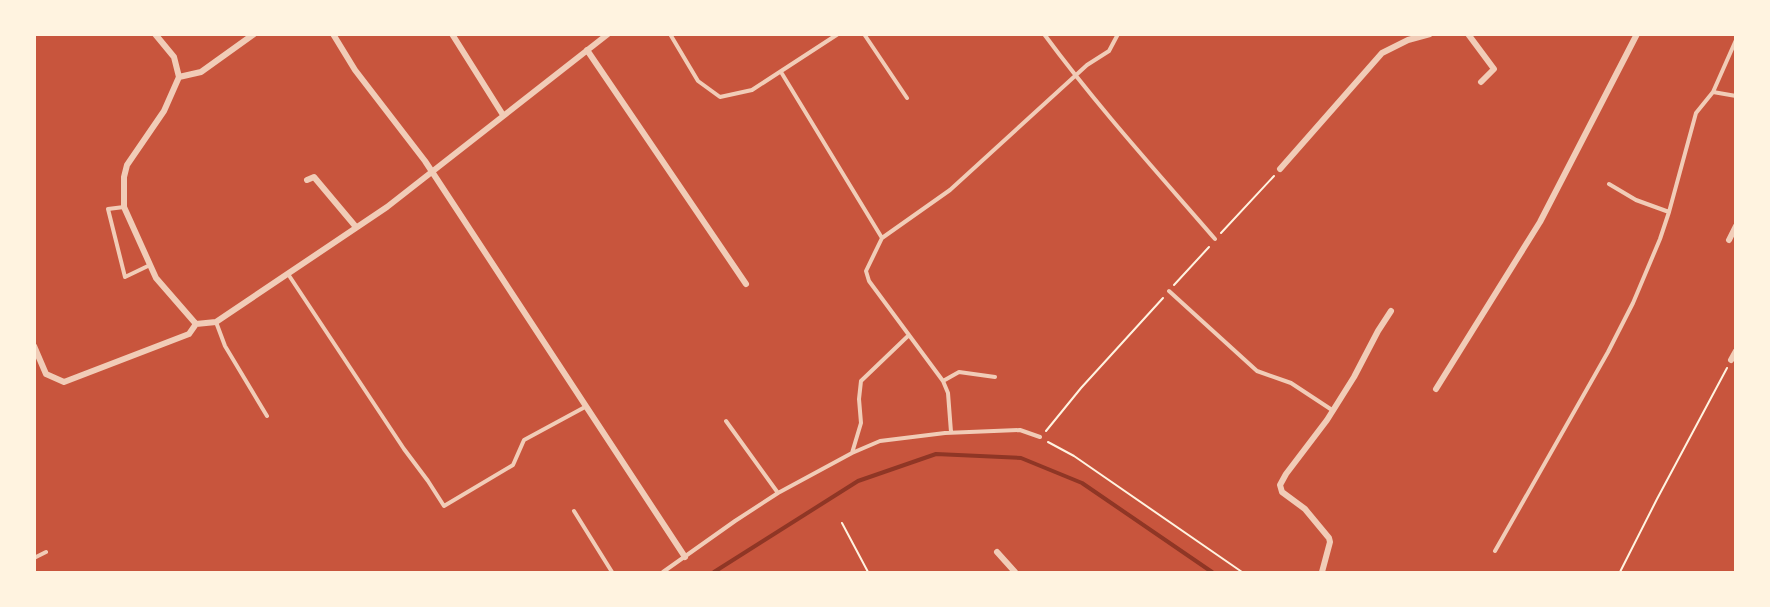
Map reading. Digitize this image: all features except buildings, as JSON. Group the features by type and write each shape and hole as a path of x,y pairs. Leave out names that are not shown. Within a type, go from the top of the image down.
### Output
{"street":[{"path":"154,34 174,57 179,77 164,111 127,165 124,177 124,207 156,278 196,324"},
{"path":"179,77 201,72 254,34"},
{"path":"333,34 356,70 432,172 685,557"},
{"path":"452,34 503,116"},
{"path":"34,346 46,374 64,382 189,334 196,324 216,322 387,207 608,34"},
{"path":"1280,169 1382,53 1408,39 1430,34"},
{"path":"1468,34 1494,69 1481,82"},
{"path":"1436,389 1540,222 1637,34"},
{"path":"587,50 746,284"},
{"path":"307,180 314,177 356,227"},
{"path":"1730,240 1736,226"},
{"path":"1322,573 1329,538 1305,510 1282,492 1280,485 1327,420 1391,311"},
{"path":"1731,360 1736,351"},
{"path":"997,552 1015,573"}],"lane":[{"path":"670,34 698,81 720,97 752,90 838,34"},
{"path":"864,34 907,98"},
{"path":"1044,34 1075,76 1215,239"},
{"path":"951,433 948,393 943,381 869,281 866,271 882,238 950,190 1087,65 1109,51 1118,34"},
{"path":"1495,551 1608,352 1633,303 1669,212 1696,113 1713,92 1736,40"},
{"path":"781,72 882,238"},
{"path":"1713,92 1736,96"},
{"path":"1609,184 1636,200 1669,212"},
{"path":"124,207 108,209 126,277 150,265"},
{"path":"288,274 444,506 513,465 524,440 585,407"},
{"path":"1169,291 1257,371 1292,383 1332,410"},
{"path":"216,322 225,346 267,416"},
{"path":"852,453 861,423 859,399 861,381 909,334"},
{"path":"943,381 959,372 995,377"},
{"path":"726,422 778,493"},
{"path":"663,573 778,493 852,453 880,441 951,433 1020,430 1040,438"},
{"path":"574,512 612,573"},
{"path":"34,558 46,552"}],"path":[{"path":"1242,573 1074,456 1040,438 1081,388 1280,169"},
{"path":"1620,573 1731,360"},
{"path":"842,523 868,573"}],"waterway":[{"path":"714,572 858,481 936,454 1021,458 1082,483 1212,572"}]}
